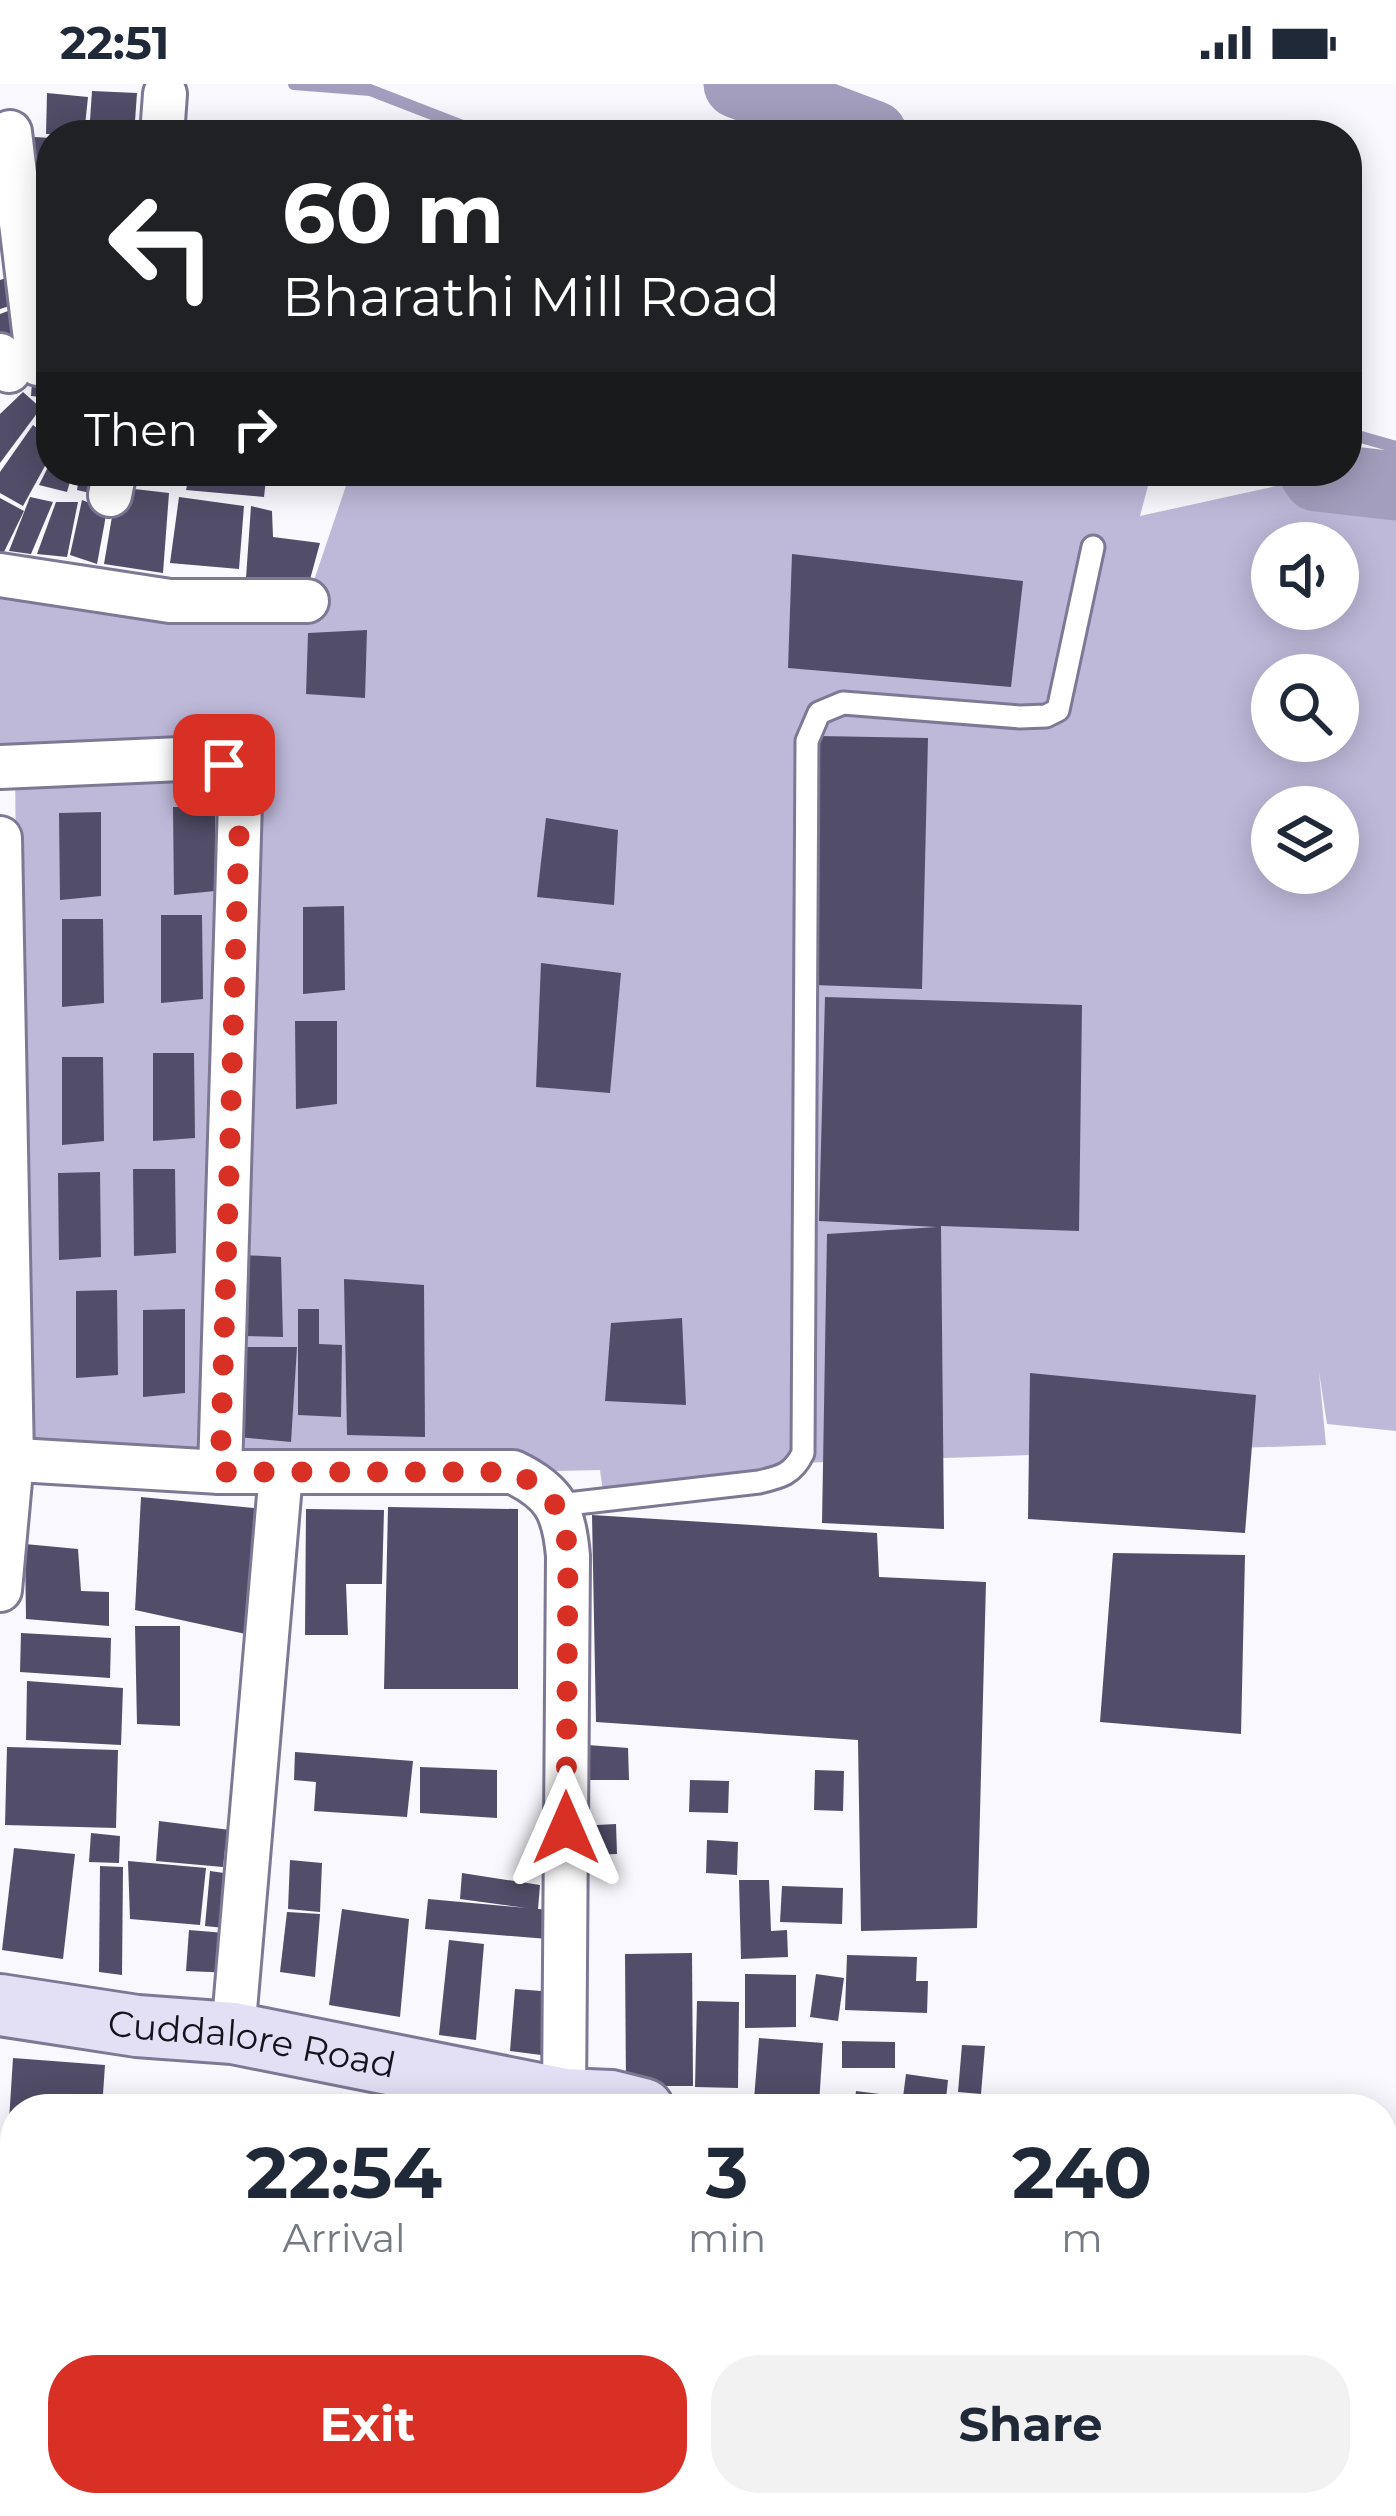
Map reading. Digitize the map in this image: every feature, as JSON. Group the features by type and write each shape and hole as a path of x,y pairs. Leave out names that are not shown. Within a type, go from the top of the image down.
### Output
{"main road":[{"name":"Cuddalore Road","path":"0,2005 137,2026 233,2033 553,2094"}],"street":[{"path":"10,132 20,366"},
{"path":"0,575 170,602 308,601"},
{"path":"0,766 204,758 224,765 236,780 240,802 220,1472"},
{"path":"0,838 6,1459 0,1590"},
{"path":"6,1459 220,1472 513,1472 544,1487 559,1505 568,1556 610,2094"},
{"path":"233,2033 280,1472"}],"lane":[{"path":"559,1505 781,1478 798,1463 803,1430 807,741 819,713 843,703 1020,717 1046,716 1058,710 1093,548"}],"shaded area":[{"path":"1362,484 1396,490 1396,1431 1327,1424 1319,1372 1326,1445 799,1463 604,1500 600,1470 513,1472 239,1455 258,777 225,773 220,1472 22,1460 15,766 0,753 0,580 307,601 346,486 1148,486 1140,516 1276,486"}],"building":[{"path":"92,91 137,93 135,120 90,120"},
{"path":"47,93 88,97 86,120 46,120"},
{"path":"18,136 36,137 36,204 25,204"},
{"path":"27,208 36,208 33,256"},
{"path":"21,273 26,301 0,309 0,280"},
{"path":"24,305 29,333 0,339 0,314"},
{"path":"33,369 36,369 36,396 31,396"},
{"path":"23,392 36,404 36,415 0,463 0,414"},
{"path":"33,425 36,427 36,482 23,506 0,493 0,472"},
{"path":"78,486 105,486 103,496 77,490"},
{"path":"187,486 265,486 264,497 186,490"},
{"path":"117,487 169,493 163,573 104,564"},
{"path":"30,497 53,502 31,554 9,551"},
{"path":"179,497 244,506 239,569 170,563"},
{"path":"0,498 24,511 0,560"},
{"path":"82,500 107,510 97,564 70,555"},
{"path":"56,502 78,502 67,557 37,554"},
{"path":"251,506 272,511 273,537 320,543 309,583 246,578"},
{"path":"792,554 1023,581 1011,687 788,668"},
{"path":"367,630 365,698 306,694 308,633"},
{"path":"819,736 928,738 922,989 814,985"},
{"path":"173,807 215,807 215,891 174,895"},
{"path":"101,812 101,896 60,900 59,813"},
{"path":"546,818 618,830 614,905 537,897"},
{"path":"344,906 345,990 303,994 303,907"},
{"path":"161,915 202,915 203,999 161,1003"},
{"path":"62,919 103,919 104,1003 62,1007"},
{"path":"541,963 621,973 610,1093 536,1087"},
{"path":"825,997 1082,1005 1079,1231 941,1226 944,1529 822,1523 827,1234 937,1227 819,1221"},
{"path":"295,1021 337,1021 337,1104 296,1109"},
{"path":"153,1053 194,1053 195,1138 153,1141"},
{"path":"62,1057 103,1057 104,1141 62,1145"},
{"path":"133,1169 175,1169 176,1253 134,1256"},
{"path":"100,1172 101,1257 59,1260 58,1173"},
{"path":"244,1255 281,1257 283,1337 243,1336"},
{"path":"344,1279 424,1285 425,1437 347,1435"},
{"path":"117,1290 118,1375 76,1378 76,1291"},
{"path":"185,1309 185,1393 143,1397 143,1310"},
{"path":"298,1309 319,1309 319,1344 342,1345 341,1417 298,1415"},
{"path":"682,1318 686,1405 605,1401 611,1323"},
{"path":"241,1347 297,1347 291,1442 238,1437"},
{"path":"1030,1373 1256,1395 1245,1533 1028,1519"},
{"path":"141,1497 263,1509 259,1637 135,1610"},
{"path":"388,1507 518,1509 518,1689 384,1689"},
{"path":"306,1509 384,1510 382,1584 346,1584 348,1635 305,1635"},
{"path":"592,1515 877,1533 879,1577 986,1582 977,1928 861,1931 858,1740 596,1722"},
{"path":"25,1544 78,1549 81,1591 109,1592 109,1626 26,1619"},
{"path":"1113,1553 1245,1555 1241,1734 1100,1722"},
{"path":"135,1626 180,1626 180,1726 137,1724"},
{"path":"21,1633 111,1638 110,1678 20,1672"},
{"path":"27,1681 123,1688 121,1745 26,1740"},
{"path":"574,1744 628,1748 629,1780 579,1780"},
{"path":"7,1747 118,1750 116,1828 5,1825"},
{"path":"295,1752 413,1761 407,1817 314,1811 316,1782 294,1780"},
{"path":"420,1767 497,1770 497,1818 420,1813"},
{"path":"815,1770 844,1771 843,1811 814,1810"},
{"path":"690,1780 729,1781 728,1813 689,1812"},
{"path":"159,1821 246,1832 246,1852 225,1850 223,1867 156,1861"},
{"path":"616,1824 617,1854 580,1855 578,1826"},
{"path":"91,1833 120,1836 119,1863 89,1862"},
{"path":"707,1840 738,1842 737,1875 706,1873"},
{"path":"14,1848 75,1854 63,1959 2,1950"},
{"path":"290,1860 322,1863 320,1912 288,1909"},
{"path":"128,1861 206,1868 200,1925 130,1919"},
{"path":"100,1866 123,1867 122,1975 99,1972"},
{"path":"210,1871 238,1875 234,1929 205,1926"},
{"path":"462,1873 540,1885 538,1909 551,1910 548,1939 425,1929 428,1899 526,1908 460,1899"},
{"path":"739,1880 769,1880 771,1931 787,1930 788,1957 741,1959"},
{"path":"782,1886 843,1888 842,1924 780,1922"},
{"path":"342,1909 409,1919 400,2017 329,2005"},
{"path":"287,1912 320,1914 315,1977 280,1972"},
{"path":"189,1930 237,1934 234,1973 186,1971"},
{"path":"449,1940 484,1944 476,2040 439,2035"},
{"path":"692,1953 693,2086 626,2086 625,1954"},
{"path":"847,1955 917,1957 916,1981 928,1981 927,2013 845,2010"},
{"path":"745,1974 796,1975 796,2027 745,2028"},
{"path":"816,1974 844,1978 838,2021 810,2017"},
{"path":"515,1989 554,1992 549,2056 510,2051"},
{"path":"697,2001 739,2002 738,2088 695,2087"},
{"path":"759,2038 823,2043 820,2094 754,2094"},
{"path":"842,2041 895,2042 895,2068 842,2068"},
{"path":"962,2045 985,2046 981,2094 958,2092"},
{"path":"13,2058 105,2065 103,2094 11,2094"},
{"path":"906,2074 948,2080 947,2094 903,2094"}],"waterway":[{"path":"294,84 370,90 447,120"},
{"path":"738,84 833,120"},
{"path":"1362,437 1396,447"},
{"path":"1362,482 1396,486"}],"route":[{"path":"224,765 236,780 240,802 220,1472 513,1472 544,1487 566,1523 566,1828"}]}
